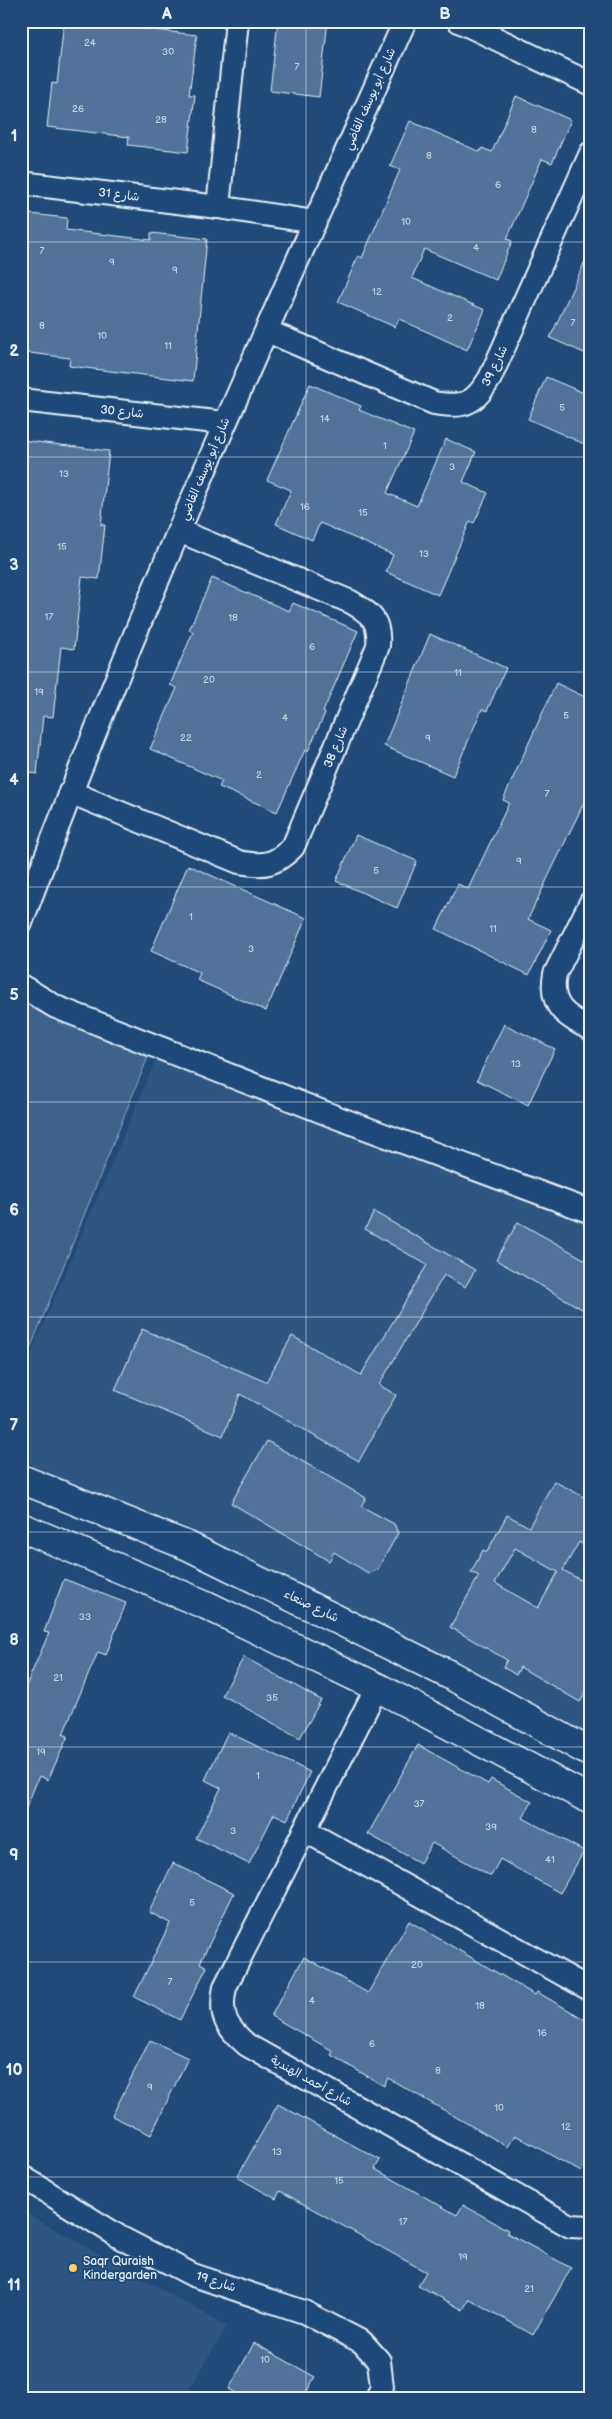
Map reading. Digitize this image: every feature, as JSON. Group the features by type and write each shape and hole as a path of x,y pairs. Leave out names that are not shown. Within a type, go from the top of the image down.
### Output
{"main road":[{"name":"شارع صنعاء","path":"21,1479 188,1546 450,1675 582,1749"},
{"path":"21,1527 206,1605 377,1687 591,1800"},
{"path":"557,1781 567,1777 579,1766 582,1749"}],"street":[{"path":"218,207 237,21"},
{"name":"شارع أبو يوسف القاضي","path":"21,923 70,792 224,423 405,21"},
{"path":"459,21 591,84"},
{"name":"شارع 39","path":"267,331 434,403 450,406 465,404 474,400 490,378 591,153"},
{"name":"شارع 31","path":"21,183 218,207 315,222"},
{"name":"شارع 30","path":"21,400 224,423"},
{"name":"شارع 38","path":"70,792 238,862 255,866 270,864 282,858 293,847 378,646 379,632 375,621 366,611 351,602 179,531"},
{"path":"591,902 555,974 553,985 554,995 559,1008 568,1017 591,1028"},
{"path":"21,986 56,1008 333,1116 591,1212"},
{"name":"شارع أحمد الهندية","path":"377,1687 225,1987 222,2004 225,2020 233,2033 247,2045 570,2226 591,2226"},
{"path":"304,1830 591,1990"},
{"name":"شارع 19","path":"21,2176 123,2238 193,2275 304,2312 362,2342 379,2362 382,2387 378,2398"}],"shaded area":[{"path":"21,999 148,1057 22,1369 21,1368"},
{"path":"159,1052 591,1224 591,1750 386,1634 180,1524 86,1493 21,1459 21,1377"},
{"name":"Saqr Quraish Kindergarden","path":"21,2210 227,2326 184,2398 21,2398"}],"building":[{"path":"64,21 121,21 120,26 197,35 189,95 195,95 188,152 128,145 129,137 47,127 52,83 57,84"},
{"path":"278,21 328,21 319,97 270,91"},
{"path":"516,96 571,120 552,163 542,159 507,239 512,241 496,280 424,249 412,278 485,310 467,350 399,319 395,327 338,302 358,256 362,258 400,170 390,166 410,121 480,152 482,148 492,152"},
{"path":"21,213 67,218 66,230 151,240 151,233 207,239 193,381 69,366 70,358 21,352"},
{"path":"591,248 591,356 550,338"},
{"path":"546,377 591,396 591,447 528,419"},
{"path":"310,384 361,406 359,410 414,433 387,493 417,506 446,439 476,452 463,482 488,493 474,523 470,521 438,595 386,572 393,555 320,523 312,540 276,524 291,490 267,480"},
{"path":"21,440 109,451 101,525 105,525 99,579 82,577 74,649 61,647 53,717 43,716 37,774 21,772"},
{"path":"212,578 289,611 293,603 358,631 308,751 305,750 277,812 219,787 222,781 150,749 177,688 170,685 193,632 189,630"},
{"path":"430,634 506,668 487,711 482,709 453,776 384,746"},
{"path":"556,683 591,700 591,788 528,919 551,930 529,975 436,929 458,884 468,889 509,803 503,800"},
{"path":"356,835 417,861 397,908 336,881"},
{"path":"188,865 306,918 266,1011 197,980 200,973 151,951"},
{"path":"504,1024 555,1049 528,1105 477,1080"},
{"path":"374,1212 475,1270 465,1287 444,1275 379,1385 396,1395 359,1461 240,1394 223,1436 115,1390 142,1329 266,1382 292,1336 361,1375 427,1265 365,1229"},
{"path":"518,1222 591,1263 591,1314 496,1260"},
{"path":"267,1441 366,1498 361,1506 394,1524 398,1533 378,1569 368,1573 334,1552 329,1561 231,1503"},
{"path":"554,1481 591,1501 591,1549 579,1542 563,1570 591,1586 591,1683 580,1702 520,1667 516,1675 503,1667 507,1660 450,1627 479,1576 471,1572 483,1550 487,1552 507,1515 529,1527","holes":["515,1548 558,1572 538,1608 495,1583"]},
{"path":"64,1579 126,1603 106,1655 98,1652 63,1734 68,1736 48,1780 39,1776 22,1818 21,1697 49,1633 44,1632"},
{"path":"244,1657 321,1700 300,1738 222,1695"},
{"path":"228,1732 310,1772 287,1820 274,1814 249,1864 196,1838 221,1788 205,1780"},
{"path":"418,1745 488,1784 491,1779 532,1802 523,1818 584,1851 560,1893 500,1859 491,1876 432,1843 420,1863 368,1834"},
{"path":"173,1863 234,1893 200,1963 207,1967 180,2020 134,1997 170,1923 149,1912"},
{"path":"409,1921 535,1995 537,1992 591,2023 591,2155 581,2172 515,2135 508,2147 388,2078 384,2086 331,2055 333,2051 271,2016 304,1957 368,1993"},
{"path":"150,2040 188,2058 151,2135 112,2116"},
{"path":"278,2104 380,2160 375,2169 457,2215 463,2205 508,2230 507,2233 571,2268 533,2335 469,2299 463,2310 418,2285 426,2272 280,2191 276,2199 237,2177"},
{"path":"254,2343 315,2377 303,2398 245,2398 229,2389"}],"place":[{"name":"Saqr Quraish Kindergarden","path":"73,2268"}]}
